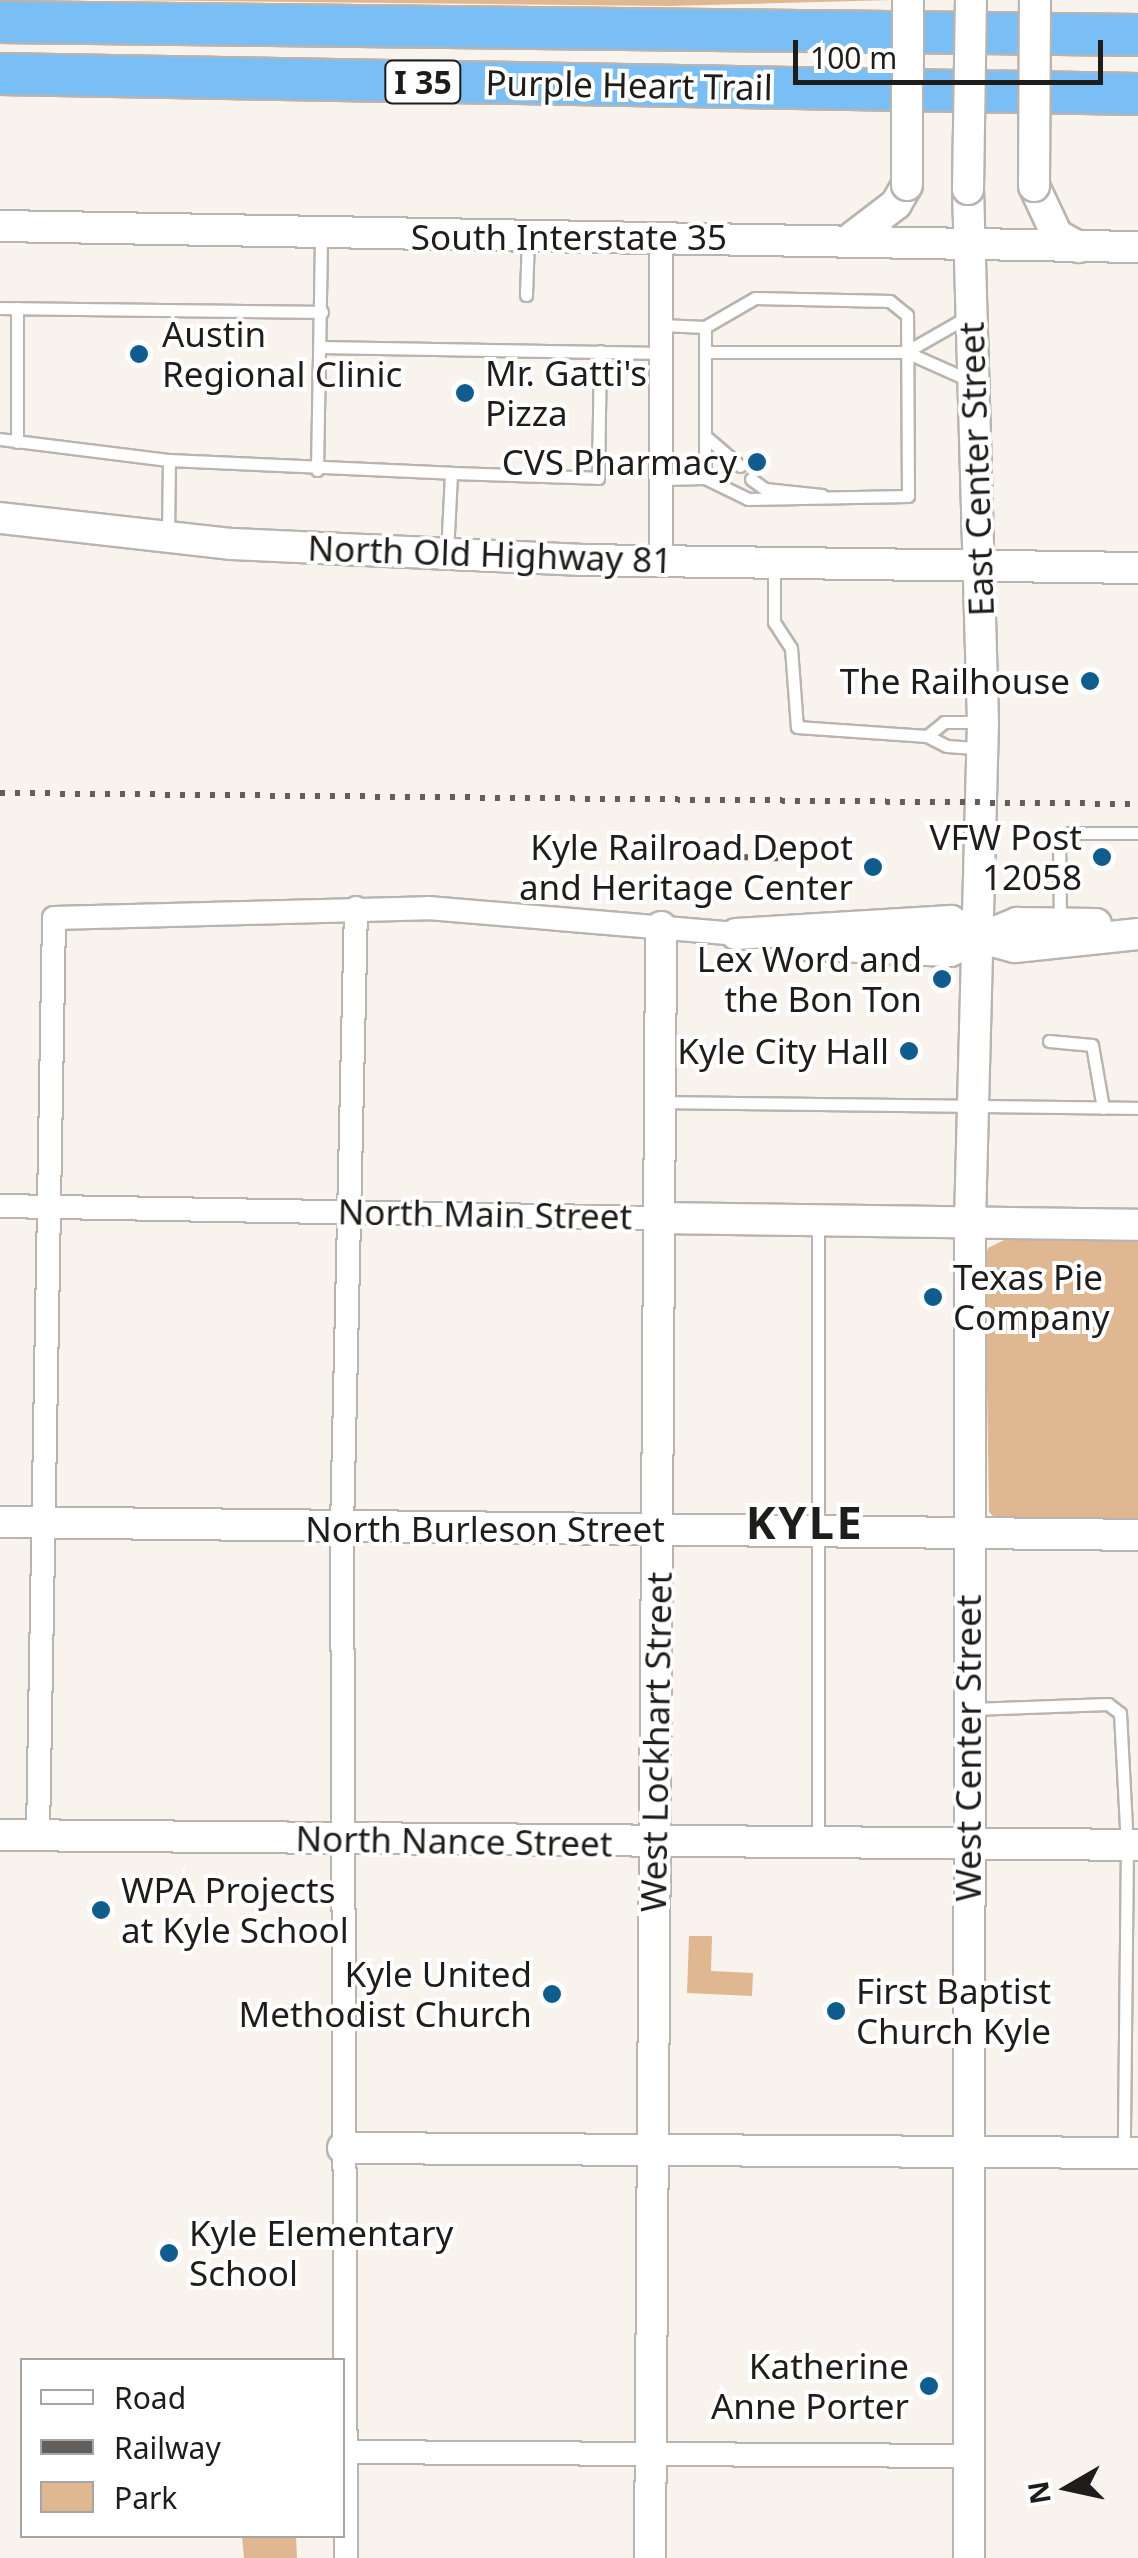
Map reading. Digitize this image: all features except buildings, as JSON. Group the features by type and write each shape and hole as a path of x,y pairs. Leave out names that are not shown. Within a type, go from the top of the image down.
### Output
{"highway":[{"name":"Purple Heart Trail","path":"0,22 1138,35"},
{"name":"Purple Heart Trail","path":"0,74 1138,94"},
{"path":"0,87 64,76"}],"street":[{"path":"853,236 896,204 908,184 908,0"},
{"name":"East Center Street","path":"971,0 968,242 982,568 978,937"},
{"path":"1035,0 1034,186 1057,234 1079,247"},
{"name":"South Interstate 35","path":"0,226 528,238 853,236 1079,247 1138,246"},
{"path":"661,561 662,239"},
{"name":"North Old Highway 81","path":"0,518 168,537 446,554 774,564 1138,568"},
{"path":"38,1835 45,1207 54,918 356,908 661,927 800,945 945,951 978,937 1015,946 1061,934 1138,925"},
{"path":"346,2558 340,1840 346,1210 356,908"},
{"name":"West Lockhart Street","path":"650,2558 660,1530 657,1218 661,927"},
{"path":"1061,934 1138,934"},
{"name":"West Center Street","path":"969,2558 970,1222 978,937"},
{"name":"North Main Street","path":"0,1206 1138,1226"},
{"name":"North Burleson Street","path":"0,1522 1138,1536"},
{"name":"North Nance Street","path":"0,1835 1132,1845"},
{"path":"343,2148 1131,2152"},
{"path":"346,2452 970,2456"}],"lane":[{"path":"317,470 321,235"},
{"path":"526,295 528,238"},
{"path":"661,325 705,328 755,298 890,300 906,314 908,496 748,499 705,478 661,479"},
{"path":"0,308 322,312"},
{"path":"17,442 18,308"},
{"path":"906,352 971,315"},
{"path":"705,328 705,478"},
{"path":"320,347 661,354"},
{"path":"0,439 170,460 317,470 598,478 600,351"},
{"path":"706,352 906,352 974,382"},
{"path":"705,436 740,466"},
{"path":"168,537 170,460"},
{"path":"446,554 451,473"},
{"path":"752,478 765,489 810,490 828,498"},
{"path":"774,564 774,622 792,648 797,728 927,736 947,746 982,735"},
{"path":"927,736 944,722 982,735"},
{"path":"1061,934 1059,842 1070,833 1138,832"},
{"path":"1049,1040 1092,1045 1102,1108"},
{"path":"658,1102 1138,1108"},
{"path":"818,1222 814,1533 818,1842"},
{"path":"968,1710 1108,1704 1120,1713 1132,1845 1131,2152"}],"green space":[{"path":"114,0 893,0 668,6"},
{"path":"1012,1236 1138,1236 1138,1524 996,1519 989,1512 985,1258 988,1248"},
{"path":"689,1936 712,1936 711,1971 753,1973 752,1996 687,1993"},
{"path":"242,2538 296,2538 297,2558 244,2558"}],"railway":[{"path":"0,793 1138,804"},
{"path":"668,855 801,859"}],"place":[{"name":"Austin Regional Clinic","path":"139,354"},
{"name":"Mr. Gatti's Pizza","path":"465,393"},
{"name":"CVS Pharmacy","path":"757,462"},
{"name":"The Railhouse","path":"1090,681"},
{"name":"VFW Post 12058","path":"1102,857"},
{"name":"Kyle Railroad Depot and Heritage Center","path":"873,867"},
{"name":"Lex Word and the Bon Ton","path":"942,979"},
{"name":"Kyle City Hall","path":"909,1051"},
{"name":"Texas Pie Company","path":"933,1297"},
{"name":"WPA Projects at Kyle School","path":"101,1910"},
{"name":"Kyle United Methodist Church","path":"552,1994"},
{"name":"First Baptist Church Kyle","path":"836,2011"},
{"name":"Kyle Elementary School","path":"169,2253"},
{"name":"Katherine Anne Porter","path":"929,2386"}],"district":[{"name":"KYLE","path":"805,1522"}]}
